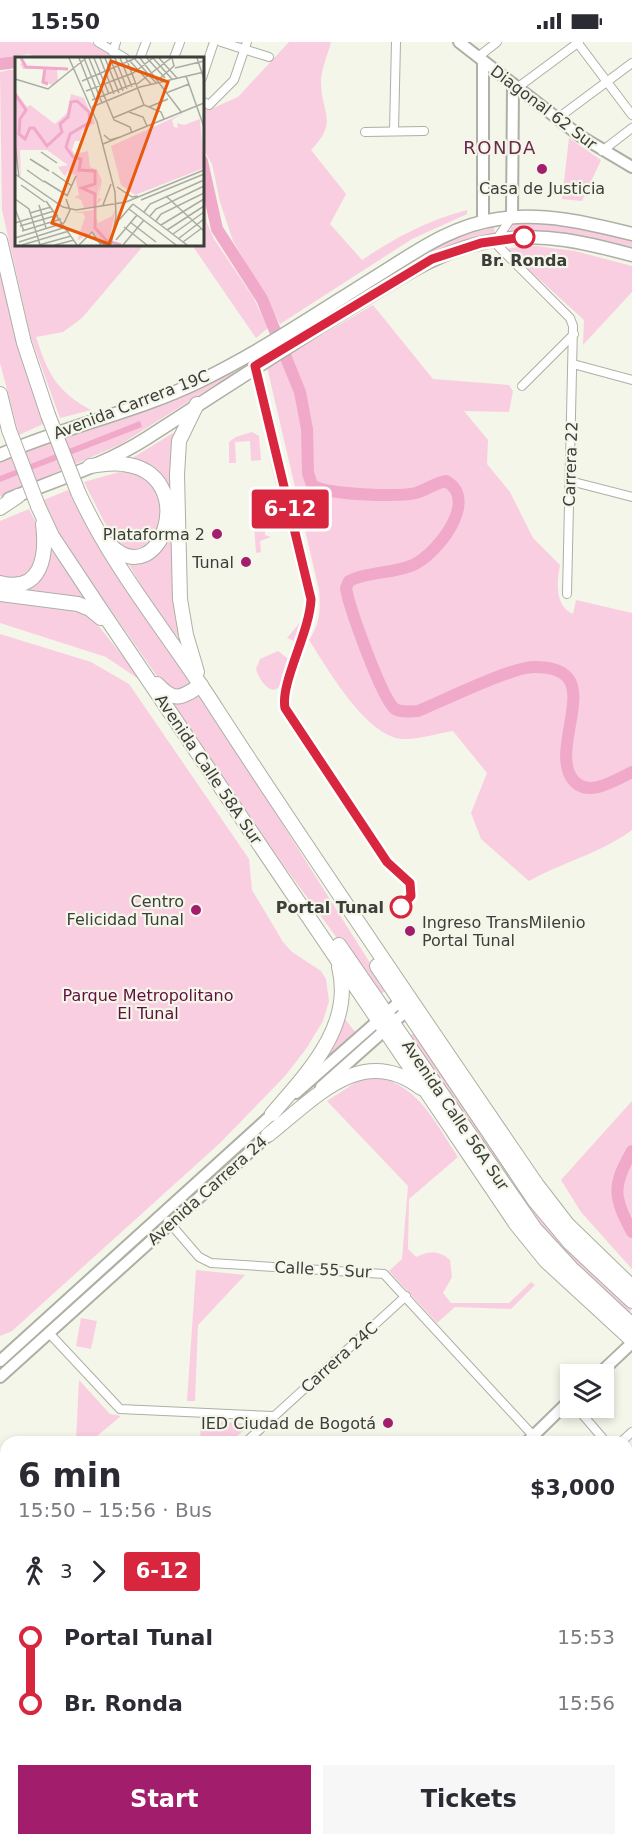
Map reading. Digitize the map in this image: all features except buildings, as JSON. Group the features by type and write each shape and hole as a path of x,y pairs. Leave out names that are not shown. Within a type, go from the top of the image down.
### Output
{"highway":[{"path":"0,240 24,343 48,414 78,492 102,537 407,1003"},
{"path":"0,394 9,430 40,511 45,546 38,573 25,582 0,583"},
{"path":"197,404 180,441 177,475 180,598 186,634 201,686"},
{"path":"90,466 120,463 140,469 157,481 168,506 165,530 155,548 144,555 136,557 120,554 102,537"},
{"path":"0,508 18,496"},
{"name":"Avenida Calle 58A Sur","path":"40,511 117,634 295,893 334,954 386,1021"},
{"path":"0,594 85,606 117,634"},
{"path":"138,665 172,697 183,696 201,686"},
{"name":"Avenida Calle 56A Sur","path":"295,893 342,948 430,1099 516,1224 560,1274 632,1341"},
{"path":"272,1114 314,1063 339,1018 344,989 334,954"},
{"name":"Avenida Calle 56A Sur","path":"407,1003 493,1139 559,1232 632,1301"},
{"name":"Avenida Calle 56A Sur","path":"407,1003 567,1224 632,1287"},
{"name":"Avenida Calle 56A Sur","path":"386,1021 507,1192 549,1246 632,1325"},
{"path":"268,1135 331,1086 362,1071 387,1071 402,1076 430,1099"},
{"path":"493,1139 518,1157"},
{"path":"549,1246 560,1274"}],"main road":[{"name":"Diagonal 62 Sur","path":"458,42 602,150 632,167"},
{"path":"481,59 483,222"},
{"path":"512,217 515,86"},
{"path":"292,336 430,242 483,222 512,217 555,218 632,234"},
{"path":"262,354 432,259 466,247 496,240 533,237 559,239 632,255"},
{"name":"Avenida Carrera 19C","path":"0,503 135,445 197,404 262,354"},
{"name":"Avenida Carrera 19C","path":"0,455 194,384 262,354"},
{"name":"Avenida Carrera 24","path":"0,1361 272,1114 407,1003"},
{"name":"Avenida Carrera 24","path":"0,1377 268,1135 386,1021"},
{"path":"609,1364 632,1341"},
{"path":"536,1436 560,1411"}],"street":[{"path":"98,42 123,57"},
{"path":"113,52 116,42"},
{"path":"140,57 146,42"},
{"path":"174,57 180,42"},
{"path":"204,72 214,42"},
{"path":"221,42 246,46 269,57"},
{"path":"481,59 497,42"},
{"path":"515,86 578,42 632,115"},
{"path":"394,131 397,44"},
{"path":"206,103 234,80 246,46"},
{"path":"558,118 632,63"},
{"path":"602,150 632,128"},
{"path":"365,132 424,131"},
{"path":"512,217 496,240 499,248 570,318 574,334 522,386"},
{"name":"Carrera 22","path":"567,594 574,334"},
{"path":"573,364 632,380"},
{"path":"570,481 632,497"},
{"name":"Calle 55 Sur","path":"163,1214 206,1262 379,1272 388,1276 530,1436"},
{"name":"Carrera 24C","path":"252,1436 406,1296"},
{"path":"49,1333 120,1409 273,1416"},
{"path":"585,1418 601,1436"}],"green space":[{"path":"0,42 90,42 118,57 36,57 29,54 0,58"},
{"path":"289,42 331,42 321,79 327,123 320,140 311,150 346,194 330,224 362,260 387,244 425,225 467,210 467,214 412,239 280,324 233,241 220,202 212,164 204,151 204,105 211,109 238,97"},
{"path":"15,70 15,246 143,246 82,318 63,332 36,337 49,371 61,388 91,410 60,418 31,338 2,210 0,72"},
{"path":"569,138 601,160 582,201 562,199"},
{"path":"204,191 207,223 214,239 253,297 268,328 256,338 193,246 204,246"},
{"path":"511,224 567,225 632,239 632,250 510,232"},
{"path":"494,227 495,236 404,269 402,265 450,239"},
{"path":"528,245 575,251 632,266 632,292 583,345 584,320 506,249"},
{"path":"0,263 20,348 43,424 19,435 0,363"},
{"path":"373,305 433,379 509,385 513,391 509,412 464,411 488,440 487,464 510,492 533,538 560,565 558,593 563,605 573,614 576,600 632,613 632,830 608,845 529,881 481,839 471,813 487,773 453,731 408,739 388,735 362,714 349,699 309,640 319,616 319,590 267,367"},
{"path":"232,370 234,373 121,444 0,497 0,462 176,398"},
{"path":"259,394 307,599 306,623 299,643 287,638 302,620 305,603 272,469 257,395"},
{"path":"178,430 183,643 153,606 127,561 150,557 163,547 170,531 173,509 129,460"},
{"path":"252,432 259,436 261,460 251,461 250,441 235,442 236,463 229,463 229,442"},
{"path":"130,469 156,485 165,515 147,551 118,549 84,482"},
{"path":"68,490 91,530 195,685 183,693 166,689 64,543 44,500"},
{"path":"263,495 264,505 268,505 265,512 270,516 270,519 265,520 269,526 265,526 265,535 271,537 260,541 261,552 256,553 252,496"},
{"path":"29,509 38,527 40,561 25,578 0,580 0,521"},
{"path":"50,548 89,604 3,587 45,571"},
{"path":"0,598 73,607 90,615 143,682 106,657 0,623"},
{"name":"Parque Metropolitano El Tunal","path":"0,634 91,662 129,684 249,859 252,890 283,942 292,952 321,971 326,979 329,1001 323,1021 306,1049 285,1076 220,1143 12,1331 0,1336"},
{"path":"278,651 288,659 288,669 284,681 274,690 265,685 256,669 260,659"},
{"path":"199,691 387,990 379,995 231,794 170,700"},
{"path":"344,1018 356,1033 307,1078"},
{"path":"414,1033 632,1305 629,1317 547,1239 407,1037"},
{"path":"378,1077 405,1089 416,1098 434,1120 458,1157 409,1199 408,1249 416,1257 433,1252 442,1254 450,1260 452,1277 443,1293 451,1303 509,1303 531,1282 535,1285 511,1309 455,1307 437,1323 389,1271 402,1259 408,1186 327,1101 361,1079"},
{"path":"632,1101 632,1269 581,1212 561,1180"},
{"path":"196,1270 245,1275 198,1325 195,1401 187,1401"},
{"path":"81,1318 97,1321 91,1349 76,1346"},
{"path":"79,1380 110,1414 121,1416 97,1436 76,1436"},
{"path":"201,1420 250,1424 237,1436 200,1436"}],"shaded area":[{"path":"140,421 142,427 0,482 0,476"}],"waterway":[{"path":"0,64 15,62"},
{"path":"204,170 217,229 262,299 300,392 307,429 308,473 312,485 346,493 394,495 416,493 446,481 455,490 459,501 457,513 443,539 423,559 397,570 349,581 346,588 367,652 389,702 398,710 418,711 510,672 534,667 552,669 565,675 572,687 572,712 566,754 571,777 577,784 592,788 608,784 632,772"},
{"path":"632,1151 621,1173 617,1191 621,1209 632,1232"}],"bus line":[{"name":"6-12","path":"401,907 411,896 410,883 387,862 298,731 285,708 286,693 308,627 311,599 255,366 432,259 481,243 524,237"}],"place":[{"name":"Casa de Justicia","path":"542,169"},
{"name":"Br. Ronda","path":"524,237"},
{"name":"Plataforma 2","path":"217,534"},
{"name":"Tunal","path":"246,562"},
{"name":"Portal Tunal","path":"401,907"},
{"name":"Centro Felicidad Tunal","path":"196,910"},
{"name":"Ingreso TransMilenio Portal Tunal","path":"410,931"},
{"name":"IED Ciudad de Bogotá","path":"388,1423"}],"district":[{"name":"RONDA","path":"500,148"}]}
